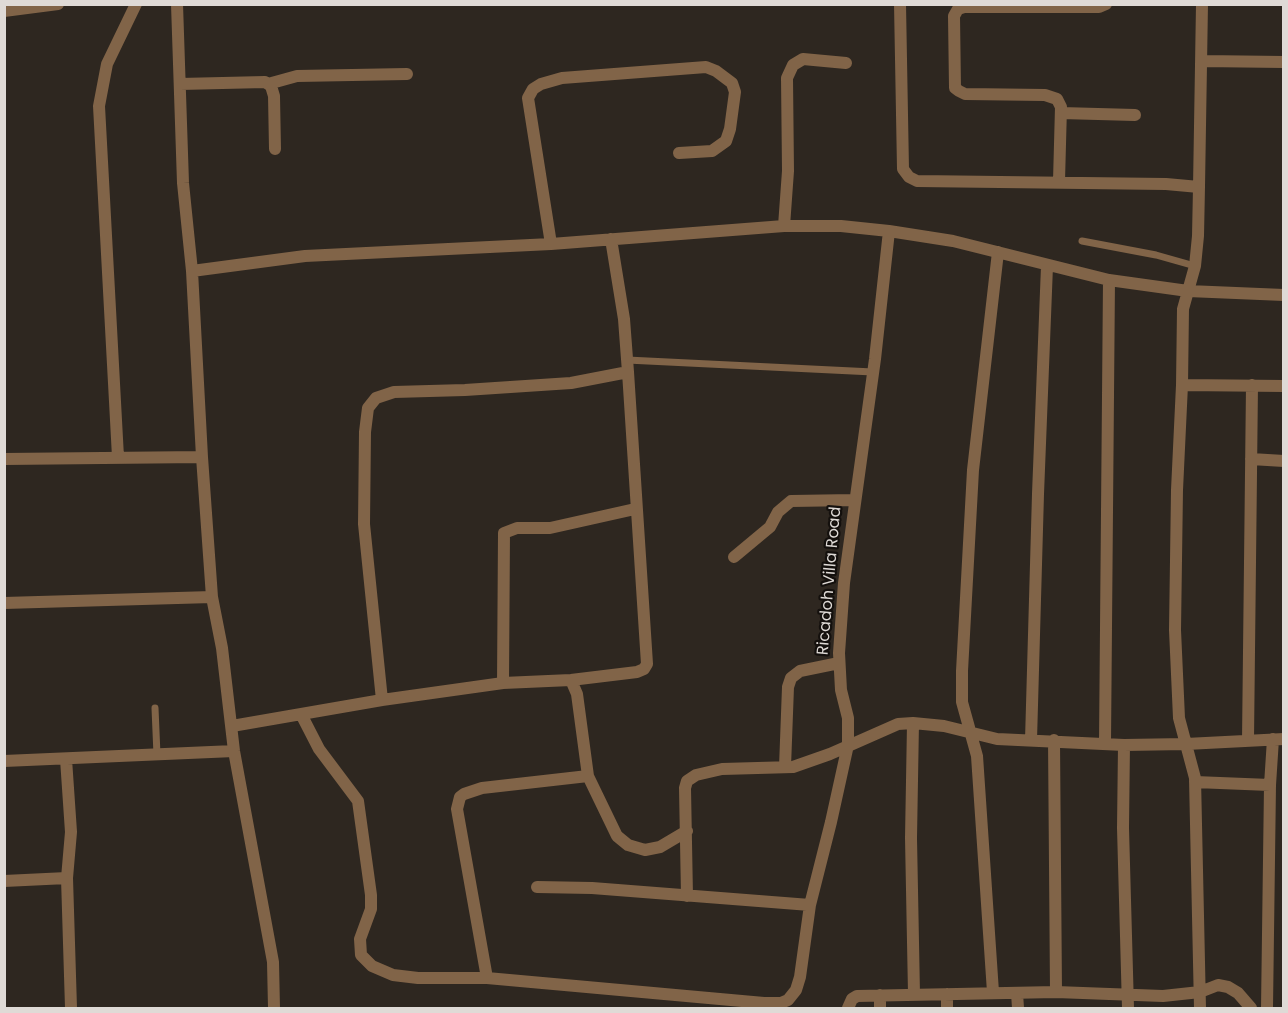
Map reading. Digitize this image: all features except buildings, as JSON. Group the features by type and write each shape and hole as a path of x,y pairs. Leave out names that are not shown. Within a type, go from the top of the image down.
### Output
{"street":[{"path":"4,11 58,4"},
{"path":"118,457 99,106 107,64 136,4"},
{"path":"177,4 183,183 192,271 212,597 222,648 234,751 273,962 274,1008"},
{"path":"900,4 903,169 909,177 917,181 1166,183 1199,187"},
{"path":"1059,182 1061,107 1057,99 1045,95 964,94 955,88 954,16 958,9 976,7 1099,7 1106,4"},
{"path":"1200,1008 1195,782 1178,701 1175,630 1183,309 1195,266 1198,236 1202,4"},
{"path":"784,226 788,171 787,78 793,65 803,59 846,63"},
{"path":"1202,61 1284,62"},
{"path":"551,244 528,98 532,89 562,78 706,67 716,71 732,82 735,92 726,141 712,151 680,153"},
{"path":"268,84 297,76 406,74"},
{"path":"180,84 265,82 271,86 274,96 275,149"},
{"path":"1061,114 1135,116"},
{"path":"192,271 305,256 551,244 784,226 841,226 953,241 1109,280 1188,291 1284,295"},
{"name":"Ricadoh Villa Road","path":"487,978 781,1004 788,1000 795,990 800,977 810,904 848,745 848,718 841,690 839,663 844,583 873,372 889,231"},
{"path":"232,726 382,700 503,683 571,680 637,672 644,669 647,664 624,320 611,238"},
{"path":"993,992 977,756 962,702 973,470 998,252"},
{"path":"1031,740 1047,266"},
{"path":"1105,743 1109,280"},
{"path":"382,700 364,524 365,432 368,408 376,398 394,392 572,383 627,366"},
{"path":"1182,384 1284,386"},
{"path":"1248,740 1252,385"},
{"path":"4,459 202,457"},
{"path":"1251,459 1284,461"},
{"path":"734,557 770,527 778,512 791,501 854,500"},
{"path":"503,683 504,533 517,528 550,528 635,509"},
{"path":"4,603 212,597"},
{"path":"785,767 788,687 791,678 800,671 839,663"},
{"path":"571,680 579,703 588,776 617,836 628,845 645,850 660,847 687,831"},
{"path":"301,714 319,749 358,801 371,895 371,909 360,939 361,955 372,966 393,975 418,978 487,978 456,809 460,797 482,788 588,776"},
{"path":"913,723 911,838 914,994"},
{"path":"687,896 685,788 687,781 696,775 722,769 793,767 830,754 898,724 913,723 944,726 997,739 1124,745 1278,739 1270,785 1267,1008"},
{"path":"1054,740 1056,992"},
{"path":"1124,745 1123,828 1128,1008"},
{"path":"4,761 234,751"},
{"path":"66,759 71,832 67,878 71,1008"},
{"path":"1195,782 1270,785"},
{"path":"4,881 67,878"},
{"path":"537,887 592,888 810,904"},
{"path":"848,1008 852,999 857,996 1056,992 1163,996 1200,992 1218,985 1228,987 1238,993 1251,1008"},
{"path":"1017,993 1018,1008"},
{"path":"947,994 947,1008"},
{"path":"880,995 880,1008"}],"lane":[{"path":"1082,241 1156,255 1195,266"},
{"path":"627,366 873,372"},
{"path":"155,708 157,755"}]}
